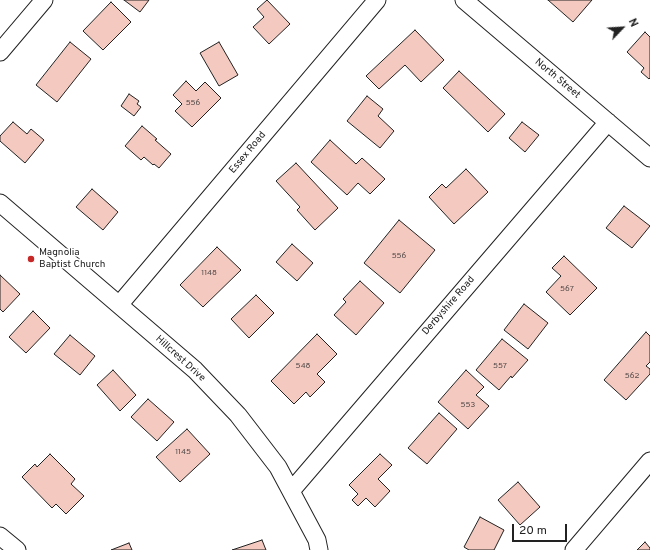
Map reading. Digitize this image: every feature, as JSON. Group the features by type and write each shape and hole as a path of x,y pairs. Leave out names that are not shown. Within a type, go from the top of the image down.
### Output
{"street":[{"path":"0,52 44,0"},
{"name":"Essex Road","path":"119,305 377,0"},
{"name":"North Street","path":"464,0 650,158"},
{"name":"Derbyshire Road","path":"291,491 608,122"},
{"name":"Hillcrest Drive","path":"0,203 195,370 238,415 278,467 316,540 319,550"},
{"path":"574,550 650,461"},
{"path":"0,536 17,550"}],"building":[{"path":"124,0 149,0 140,12"},
{"path":"267,0 290,24 269,44 253,27 264,17 257,9"},
{"path":"548,0 592,0 573,22"},
{"path":"111,2 131,22 103,50 83,31"},
{"path":"415,30 444,60 421,82 405,65 379,89 366,76"},
{"path":"645,32 650,37 649,79 641,72 644,68 627,52"},
{"path":"70,42 91,59 57,102 36,85"},
{"path":"219,42 238,75 219,86 200,53"},
{"path":"459,71 505,114 488,132 443,88"},
{"path":"186,81 196,91 205,82 221,98 192,127 175,111 182,104 173,95"},
{"path":"129,94 139,101 137,104 141,107 134,116 121,106"},
{"path":"367,96 383,109 378,116 394,131 380,148 347,121"},
{"path":"13,122 27,134 31,129 44,140 25,163 0,141 0,136"},
{"path":"522,122 539,135 525,152 509,138"},
{"path":"142,126 171,154 159,168 144,157 141,160 125,146"},
{"path":"330,140 356,164 362,158 385,179 370,194 358,183 347,195 311,162"},
{"path":"296,163 338,208 315,230 297,210 300,207 276,181"},
{"path":"466,169 488,192 454,224 429,197 442,184 446,188"},
{"path":"92,189 118,212 103,230 76,207"},
{"path":"624,206 650,226 632,248 606,228"},
{"path":"399,220 435,250 400,293 364,263"},
{"path":"292,244 313,263 297,281 276,262"},
{"path":"217,247 241,270 203,307 180,285"},
{"path":"564,256 597,288 570,315 546,292 561,276 552,268"},
{"path":"0,275 20,294 3,312 0,309"},
{"path":"360,281 384,303 356,335 334,315 346,302 343,299"},
{"path":"256,295 274,313 249,338 231,319"},
{"path":"524,304 548,323 528,349 504,330"},
{"path":"33,311 50,328 26,353 9,337"},
{"path":"646,332 650,336 650,362 646,366 650,369 650,374 626,400 604,380"},
{"path":"317,334 337,354 317,374 325,382 310,397 306,392 294,404 271,381"},
{"path":"70,335 95,356 80,375 54,354"},
{"path":"502,339 528,360 499,390 476,370"},
{"path":"113,370 136,395 120,411 97,385"},
{"path":"466,370 484,387 476,395 489,406 468,429 438,402"},
{"path":"148,399 174,422 157,441 131,417"},
{"path":"439,413 457,429 427,464 408,448"},
{"path":"187,429 210,454 180,482 156,457"},
{"path":"50,454 75,479 71,484 84,496 66,514 56,504 52,508 22,477 35,464 37,467"},
{"path":"380,454 392,465 378,479 390,491 375,507 366,498 358,506 352,500 358,494 349,485"},
{"path":"518,482 540,507 520,525 498,500"},
{"path":"480,517 504,530 494,550 469,550 464,547"},
{"path":"262,540 266,550 232,550"},
{"path":"645,542 650,550 637,550"},
{"path":"129,543 132,550 111,550"}],"place":[{"name":"Magnolia Baptist Church","path":"31,259"}]}
